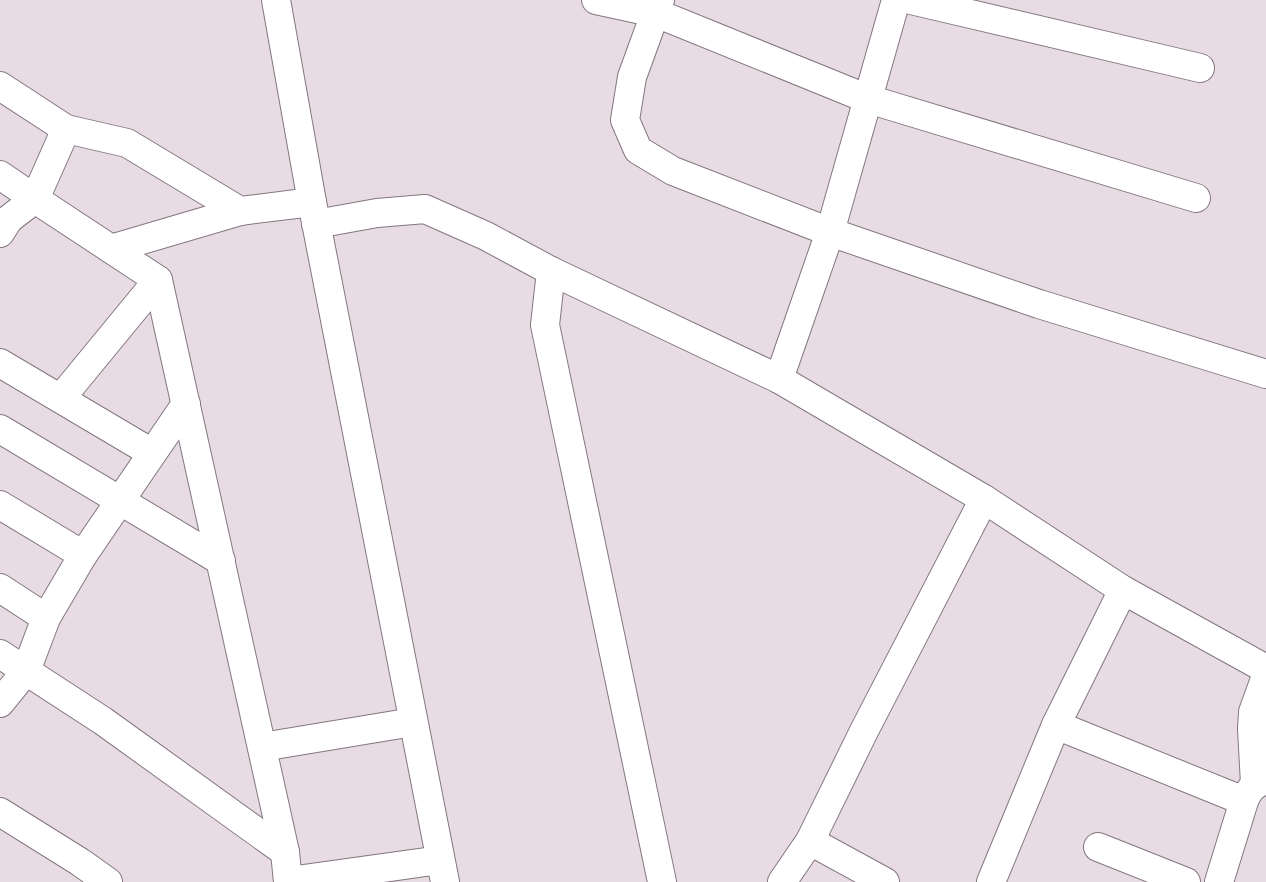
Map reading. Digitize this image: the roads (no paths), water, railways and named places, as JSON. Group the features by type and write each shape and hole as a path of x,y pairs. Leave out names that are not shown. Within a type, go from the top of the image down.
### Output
{"street":[{"path":"0,175 158,280 285,852 289,881 442,871 314,213 276,0"},
{"path":"596,0 658,7 868,99 1196,198"},
{"path":"779,379 830,232 896,0"},
{"path":"911,0 1200,68"},
{"path":"658,7 632,77 625,120 638,150 673,171 830,232 1039,304 1266,374"},
{"path":"0,86 66,130 127,143 240,211"},
{"path":"0,233 9,219 34,199 66,130"},
{"path":"111,249 240,211 377,213 425,209 486,236 551,271 779,379 984,499 1123,590 1266,669"},
{"path":"551,271 545,324 662,882"},
{"path":"61,398 158,280"},
{"path":"0,363 152,453"},
{"path":"0,703 26,671 46,618 82,555 186,404"},
{"path":"0,429 221,560"},
{"path":"782,882 810,841 864,731 984,499"},
{"path":"0,505 82,555"},
{"path":"0,588 46,618"},
{"path":"991,882 1056,725 1123,590"},
{"path":"0,654 102,721 285,852"},
{"path":"1219,882 1255,788 1253,712 1266,676"},
{"path":"262,747 413,722"},
{"path":"1056,725 1255,788"},
{"path":"0,812 80,862 108,882"},
{"path":"810,841 885,882"},
{"path":"1098,847 1186,882"}]}
